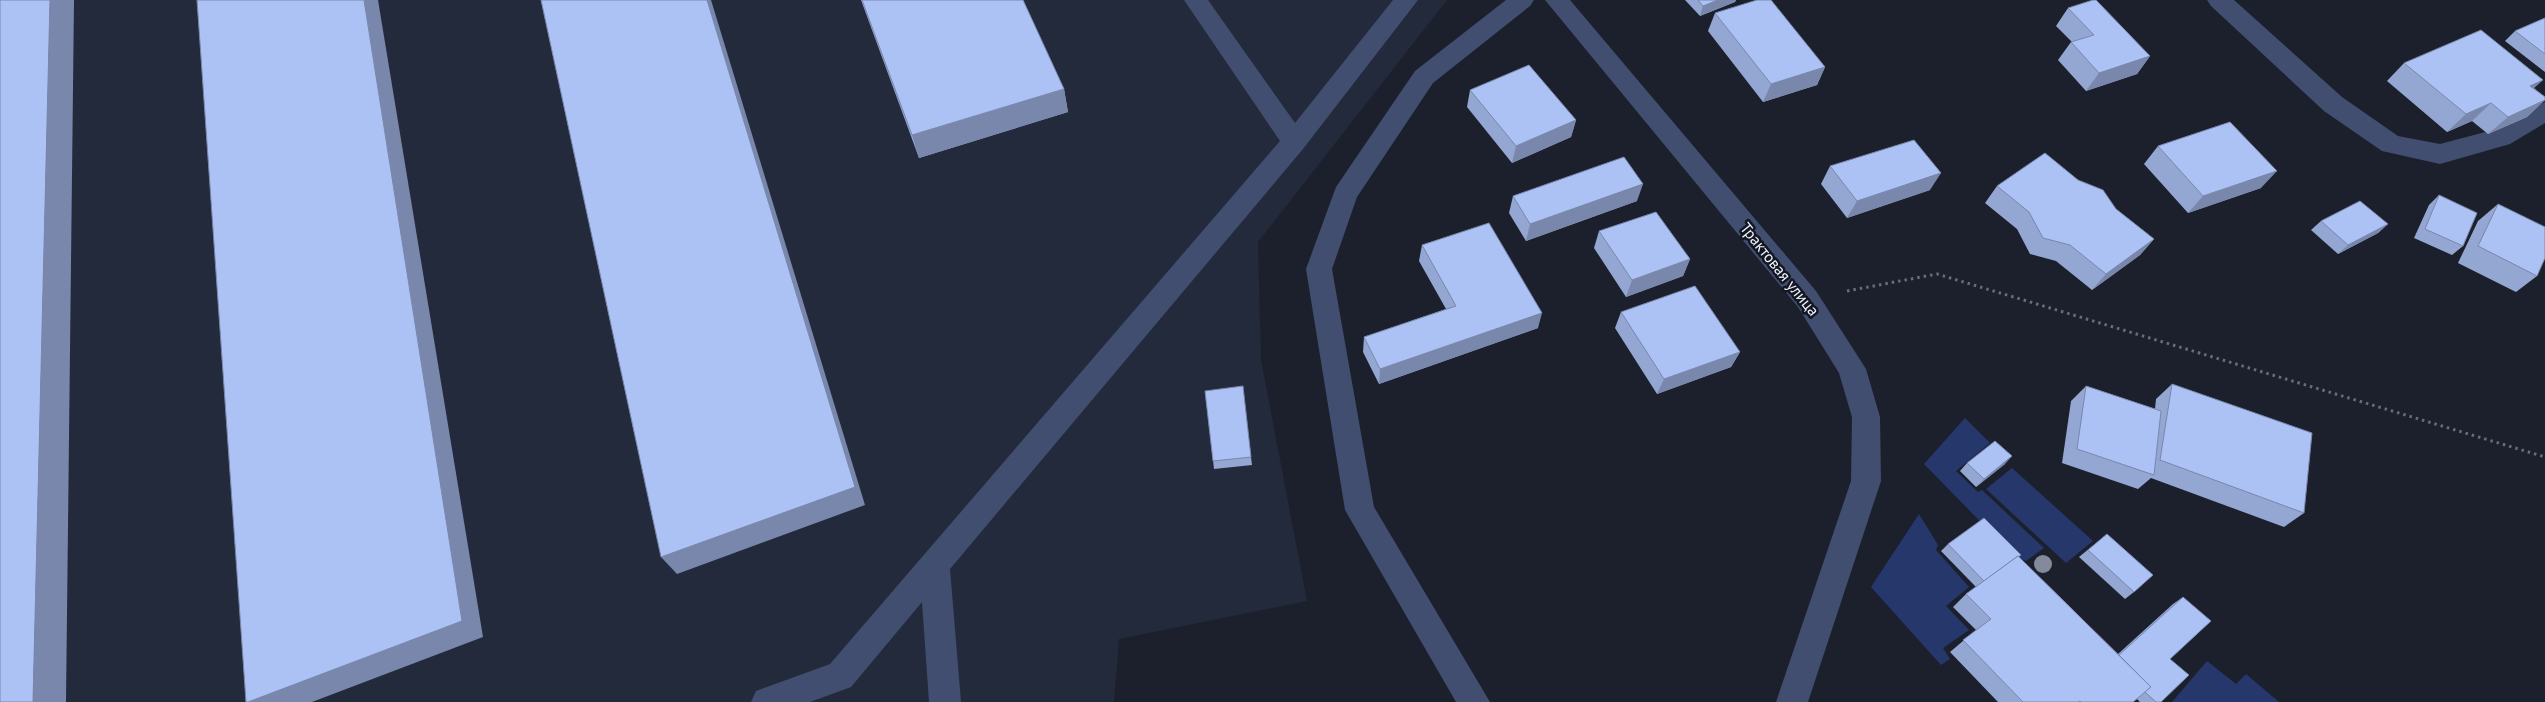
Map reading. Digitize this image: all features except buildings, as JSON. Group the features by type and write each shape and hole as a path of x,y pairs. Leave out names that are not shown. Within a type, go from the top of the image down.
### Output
{"street":[{"path":"1196,0 1294,142"},
{"path":"767,702 840,676 1294,142 1406,0"},
{"path":"1474,702 1360,510 1319,269 1345,194 1424,77 1522,0"},
{"name":"Трактовая улица","path":"1557,0 1808,299 1852,369 1866,417 1866,481 1792,702"},
{"path":"2219,0 2333,104 2391,144 2440,154 2501,138 2545,111"},
{"path":"935,564 945,702"}],"path":[{"path":"1808,299 1937,274 2545,457"}],"shaded area":[{"path":"0,0 1447,0 1258,242 1261,360 1307,601 1119,639 1114,702 0,702"},
{"path":"1965,418 1990,443 1956,471 1978,492 1982,490 2044,548 2026,561 2013,555 1924,464"},
{"path":"2012,468 2093,541 2066,563 1986,489"},
{"path":"1919,514 1938,545 1936,550 1969,587 1946,606 1969,630 1943,648 1950,659 1941,665 1871,587"},
{"path":"2207,661 2236,684 2246,674 2279,702 2172,702"}]}
